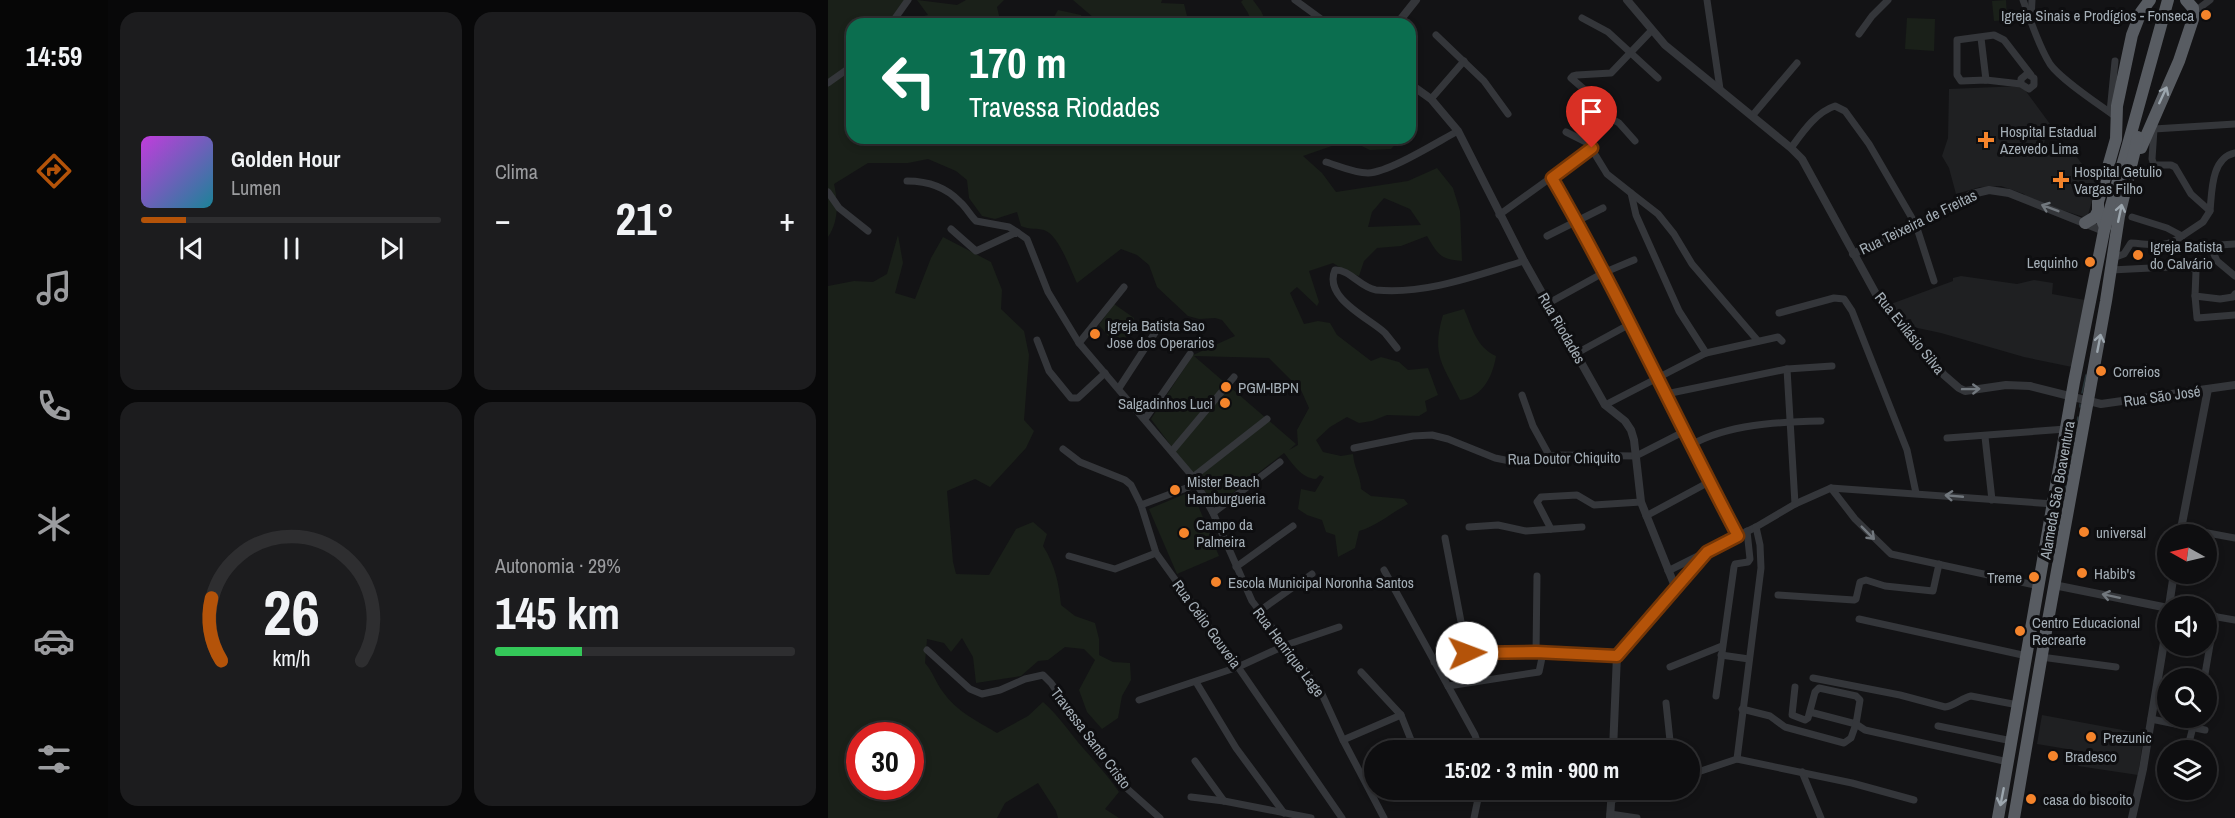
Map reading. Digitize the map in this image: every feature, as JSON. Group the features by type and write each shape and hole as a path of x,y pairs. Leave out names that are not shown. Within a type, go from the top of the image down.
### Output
{"highway":[{"path":"2105,229 2098,211 2098,202 2116,139 2113,114 2132,35 2141,12 2150,0"},
{"path":"2125,169 2145,109 2167,19 2168,0"},
{"path":"2125,169 2136,118 2167,19 2176,0"},
{"path":"2125,169 2138,155 2179,61 2194,12 2186,0"},
{"path":"2116,139 2136,118"},
{"name":"Alameda São Boaventura","path":"1998,818 2072,396 2105,229 2125,169"},
{"name":"Alameda São Boaventura","path":"2014,818 2041,657 2114,261 2125,169"},
{"path":"2085,223 2095,217 2098,211"}],"street":[{"path":"895,18 908,0"},
{"path":"1295,0 1320,18"},
{"path":"1402,18 1416,0"},
{"name":"Rua Teixeira de Freitas","path":"1627,0 1665,45 1802,159 1853,254 1916,225 1972,194 1989,190 2009,193 2105,229"},
{"path":"1707,0 1720,89"},
{"path":"1859,34 1888,0"},
{"path":"2023,0 2051,65 2065,79 2113,114"},
{"path":"2031,21 2032,0"},
{"path":"2194,12 2210,0"},
{"path":"1582,18 1608,32 1658,78"},
{"path":"1635,141 1619,123 1600,112 1586,91 1571,78 1577,75 1611,73 1653,30"},
{"path":"1436,35 1484,81 1508,114"},
{"path":"1994,35 2004,40 2034,78 2034,85 2029,89 2021,84 1959,80 1957,40 1981,38 1994,35"},
{"path":"1981,38 1986,80"},
{"path":"1431,99 1464,61"},
{"path":"2113,114 2115,61"},
{"path":"1752,116 1797,63"},
{"path":"828,83 846,70"},
{"path":"2021,84 2024,76 2031,75"},
{"name":"Rua Riodades","path":"1416,88 1431,99 1458,131 1499,215 1605,405 1626,421 1631,430 1641,502 1676,589"},
{"path":"1791,148 1805,129 1826,110 1835,106 1842,108 1869,144 1916,225 1934,281"},
{"path":"2210,211 2191,194 2175,167 2154,165 2152,126 2235,124"},
{"path":"1326,162 1351,170 1375,172 1404,160 1458,131"},
{"path":"1566,132 1588,143 1607,174 1658,214 1674,234 1692,264 1758,342"},
{"path":"1499,215 1592,148"},
{"path":"2114,261 2124,254 2131,243 2163,245 2174,243 2203,222 2210,211 2215,174 2226,156 2235,153"},
{"path":"1552,178 1577,220 1738,536"},
{"path":"907,181 935,185 952,195 976,221 1009,227 1017,232"},
{"path":"828,192 839,208 867,231"},
{"path":"1631,193 1636,215 1679,311 1706,352"},
{"path":"1547,236 1603,208"},
{"path":"2132,217 2167,228 2182,236"},
{"path":"951,229 976,251 1017,232"},
{"name":"Rua Henrique Lage","path":"1017,232 1027,239 1048,292 1080,343 1195,481 1213,513 1258,612 1321,692 1384,818"},
{"path":"2235,244 2219,245 2213,252 2217,261 2235,276"},
{"name":"Rua Evilásio Silva","path":"1853,254 1882,302 1944,375 1959,388 1965,391 2020,385 2088,401"},
{"path":"1547,304 1603,273 1634,260"},
{"path":"1397,348 1384,332 1345,302 1335,288 1332,279 1335,270 1340,270 1376,290 1409,289 1437,286 1524,261"},
{"path":"2114,261 2191,266 2196,271 2197,318 2235,315"},
{"path":"1080,343 1124,287"},
{"path":"2196,296 2220,298 2233,297 2235,294"},
{"path":"1779,313 1834,298 1844,299 1847,302 1907,450 1916,493"},
{"path":"1577,353 1630,324"},
{"path":"1119,388 1160,325"},
{"path":"1605,405 1706,352 1778,337 1782,341"},
{"path":"1037,340 1049,371 1071,398 1078,398 1105,373"},
{"path":"1146,420 1190,354"},
{"path":"1666,394 1787,369 1832,366"},
{"path":"1787,369 1795,504"},
{"path":"1172,451 1234,377"},
{"name":"Rua São José","path":"2088,401 2110,403 2235,385"},
{"path":"2182,524 2208,389"},
{"path":"1522,395 1533,426 1550,457"},
{"path":"1141,505 1195,481 1267,418"},
{"path":"1691,445 1709,435 1791,422 1821,421"},
{"path":"1947,438 1985,437 2066,429"},
{"path":"1636,456 1683,432"},
{"name":"Rua Doutor Chiquito","path":"1354,448 1413,436 1432,435 1495,458 1529,461 1550,457 1636,456"},
{"path":"1985,437 1992,500"},
{"name":"Rua Célio Gouveia","path":"1063,449 1080,462 1129,483 1141,505 1156,553 1342,818"},
{"path":"1213,513 1280,462"},
{"path":"1646,516 1709,482"},
{"path":"1831,488 1855,519 1887,551 2039,586"},
{"path":"1668,571 1756,527 1795,504 1831,488 2054,504"},
{"path":"1551,529 1537,502 1541,497 1577,495 1594,506 1641,502"},
{"path":"1469,527 1488,525 1526,531 1582,527"},
{"path":"1236,567 1293,526"},
{"path":"1737,759 1761,568 1756,527"},
{"path":"1716,696 1735,566 1748,562 1750,559 1747,531"},
{"path":"2217,536 2235,538"},
{"path":"1445,538 1467,653"},
{"path":"1613,740 1617,656 1707,552"},
{"path":"1069,556 1115,569 1156,553"},
{"path":"1778,595 1854,600 1857,599 1860,582 1866,580 1885,586 1933,591 1939,564"},
{"path":"1384,570 1477,740"},
{"path":"1258,612 1312,574"},
{"path":"1448,686 1539,672 1537,576"},
{"path":"2054,585 2157,605"},
{"path":"2217,616 2235,620"},
{"path":"1859,619 2027,656"},
{"path":"1138,700 1238,667 1286,645 1339,627"},
{"path":"1670,667 1722,646"},
{"name":"Travessa Santo Cristo","path":"927,650 963,683 982,694 1043,675 1122,784 1160,818"},
{"path":"1434,662 1467,653 1617,656"},
{"path":"1721,655 1749,659"},
{"path":"2133,818 2162,656"},
{"path":"2041,657 2116,667"},
{"path":"1361,672 1401,715 1410,740"},
{"path":"1813,678 1900,695 1945,707 1965,697 1975,696 2018,705"},
{"path":"1196,682 1236,748 1284,813"},
{"path":"1742,709 1770,716 1785,727 1844,743 1851,738 1860,700 1856,696 1819,688 1815,692 1807,720 1792,715 1795,687"},
{"path":"1666,703 1670,740"},
{"path":"1810,712 1856,724 1865,730 2008,762"},
{"path":"1343,740 1401,715"},
{"path":"2151,718 2157,719"},
{"path":"1938,726 2012,741"},
{"path":"2197,728 2205,730"},
{"path":"1700,771 1737,759 1802,772 1914,800"},
{"path":"1195,761 1224,801"},
{"path":"1802,772 1821,818"},
{"path":"1191,797 1311,818"},
{"path":"1474,818 1478,800"},
{"path":"1612,800 1610,816 1637,818"}],"shaded area":[{"path":"828,0 904,0 897,15 903,18 846,18 846,144 1338,144 1303,156 1322,173 1336,192 1408,181 1437,168 1453,188 1460,211 1462,261 1444,257 1427,236 1401,246 1377,248 1364,261 1359,276 1333,263 1309,271 1319,302 1317,306 1297,287 1290,293 1304,324 1318,321 1330,323 1337,335 1371,361 1381,357 1399,362 1408,370 1428,368 1438,395 1425,401 1427,411 1419,416 1387,415 1359,423 1347,417 1330,427 1316,440 1323,452 1341,456 1353,454 1361,489 1371,496 1404,499 1408,504 1378,523 1359,531 1355,548 1338,557 1335,535 1326,532 1322,520 1298,509 1301,489 1315,492 1324,477 1320,475 1316,479 1306,476 1284,453 1216,506 1151,419 1193,355 1235,336 1222,320 1188,316 1157,287 1149,265 1137,255 1121,249 1077,283 1059,245 1049,233 1021,226 1017,212 995,219 982,216 969,198 967,180 956,171 928,159 908,163 868,163 834,184 837,211 832,231 828,237","holes":["1384,198 1410,209 1421,225 1368,227 1372,212","1194,356 1269,358 1301,390 1309,408 1297,430 1298,445 1289,450 1296,444"]},
{"path":"917,0 957,5 966,0 1004,0 997,7 1000,18 915,18 928,15"},
{"path":"1073,0 1162,0 1161,3 1184,4 1188,18 1094,18"},
{"path":"1253,0 1264,18 1250,18 1241,2"},
{"path":"2006,0 2007,20 1994,21 1992,1"},
{"path":"1058,10 1081,15 1082,18 1053,18"},
{"path":"1907,18 1935,19 1934,51 1905,49"},
{"name":"Hospital Estadual Azevedo Lima","path":"2022,86 2050,124 2044,143 2073,152 2097,184 2087,218 2027,199 2024,194 2001,186 1980,187 1956,194 1949,168 1942,156 1948,138 1949,89"},
{"path":"1357,144 1396,144 1391,149 1370,150"},
{"path":"898,235 903,263 895,293 915,299 931,258 943,237 991,262 1002,290 1001,309 1024,331 1029,355 1024,420 1034,431 1026,448 990,487 975,479 947,491 956,574 989,575 1016,529 1033,522 1047,534 1043,546 1056,574 1061,605 1075,616 1095,623 1099,639 1099,655 1113,662 1130,663 1131,680 1122,696 1118,718 1102,729 1087,712 1079,690 1095,660 1084,649 1065,647 1048,660 1038,661 1021,676 976,683 973,657 962,638 951,652 944,643 927,639 925,663 954,705 997,733 1028,716 1043,702 1059,718 1119,792 1105,809 1119,818 1058,818 1038,783 1005,803 997,818 828,818 828,286 854,281 873,282 887,274"},
{"path":"1961,276 2017,284 2034,280 2053,283 2052,294 2085,300 2072,367 2024,357 1913,327 1911,319 1906,320 1901,317 1891,304"},
{"path":"1114,304 1134,318 1120,350 1099,325"},
{"path":"1464,309 1479,342 1496,356 1485,385 1474,395 1460,400 1444,368 1438,341 1443,315"},
{"name":"Campo da Palmeira","path":"1192,491 1219,556 1177,574 1149,509"},
{"name":"Prezunic","path":"2042,715 2144,734 2138,775 2078,766 2085,752 2037,744"}],"waterway":[{"path":"2082,393 2086,375"},
{"path":"2063,500 2078,417"},
{"path":"2058,530 2060,514"}],"place":[{"name":"Igreja Sinais e Prodígios - Fonseca","path":"2206,15"},
{"name":"Hospital Estadual Azevedo Lima","path":"1986,140"},
{"name":"Hospital Getulio Vargas Filho","path":"2061,180"},
{"name":"Igreja Batista do Calvário","path":"2138,255"},
{"name":"Lequinho","path":"2090,262"},
{"name":"Igreja Batista Sao Jose dos Operarios","path":"1095,334"},
{"name":"Correios","path":"2101,371"},
{"name":"PGM-IBPN","path":"1226,387"},
{"name":"Salgadinhos Luci","path":"1225,403"},
{"name":"Mister Beach Hamburgueria","path":"1175,490"},
{"name":"universal","path":"2084,532"},
{"name":"Campo da Palmeira","path":"1184,533"},
{"name":"Habib's","path":"2082,573"},
{"name":"Treme","path":"2034,577"},
{"name":"Escola Municipal Noronha Santos","path":"1216,582"},
{"name":"Centro Educacional Recrearte","path":"2020,631"},
{"name":"Prezunic","path":"2091,737"},
{"name":"Bradesco","path":"2053,756"},
{"name":"casa do biscoito","path":"2031,799"}],"route":[{"path":"1467,653 1536,652 1617,656 1707,552 1738,536 1577,220 1552,178 1592,148"}]}
